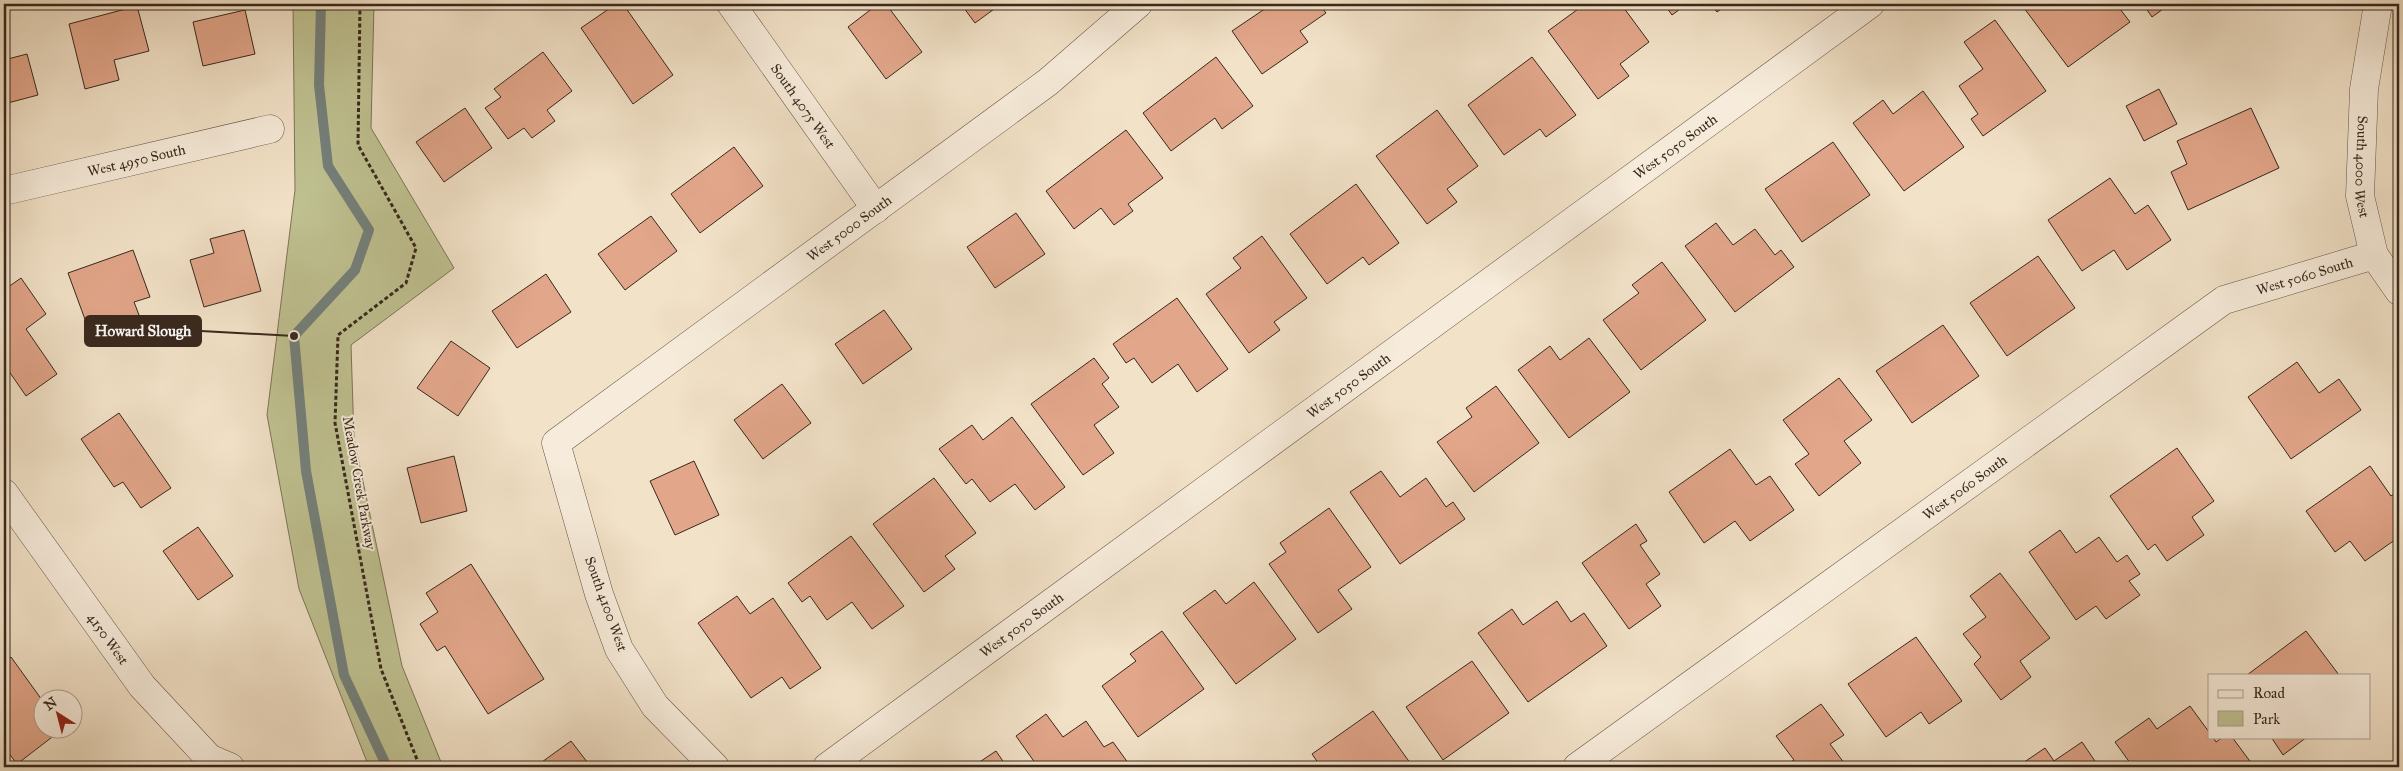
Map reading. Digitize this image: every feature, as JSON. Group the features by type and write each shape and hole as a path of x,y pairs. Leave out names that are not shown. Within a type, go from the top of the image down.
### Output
{"street":[{"name":"South 4075 West","path":"731,4 876,209"},
{"name":"West 5000 South","path":"556,443 1048,82 1138,4"},
{"name":"West 5050 South","path":"828,767 1870,4"},
{"name":"South 4000 West","path":"2378,4 2364,89 2360,196 2374,255 2399,291"},
{"name":"West 4950 South","path":"4,191 270,129"},
{"name":"West 5060 South","path":"1577,767 2224,300 2374,255"},
{"name":"South 4100 West","path":"556,443 599,594 619,649 655,706 715,767"},
{"name":"4150 West","path":"4,493 142,686 209,758 230,767"}],"path":[{"name":"Meadow Creek Parkway","path":"360,4 358,145 416,248 406,284 338,335 335,423 381,669 420,767"}],"green space":[{"path":"293,4 374,4 371,128 454,268 351,345 354,439 402,666 443,767 369,767 299,589 267,415 295,190"}],"building":[{"path":"616,4 623,4 673,75 633,104 581,28"},
{"path":"878,4 886,4 922,52 886,79 848,27"},
{"path":"961,4 1001,4 975,23"},
{"path":"1272,4 1319,4 1326,13 1300,31 1308,42 1262,74 1232,31"},
{"path":"1344,4 1357,4 1348,10"},
{"path":"1585,4 1621,4 1649,42 1620,64 1629,76 1598,99 1548,31"},
{"path":"1664,4 1687,4 1672,15"},
{"path":"1710,4 1728,4 1717,12"},
{"path":"2021,4 2105,4 2110,10 2117,5 2130,22 2068,67"},
{"path":"2143,4 2170,4 2152,17"},
{"path":"137,6 149,51 114,60 119,80 85,89 69,24"},
{"path":"245,10 255,54 203,66 193,22"},
{"path":"1995,20 2046,91 1983,136 1971,119 1978,114 1959,86 1983,69 1964,42"},
{"path":"543,52 572,91 547,110 555,121 532,138 524,128 508,139 485,108 501,97 494,89"},
{"path":"27,54 38,95 4,104 4,60"},
{"path":"1216,57 1253,106 1222,129 1215,118 1171,151 1143,113"},
{"path":"1532,57 1576,115 1546,137 1540,129 1504,155 1468,105"},
{"path":"2159,89 2177,124 2144,141 2126,106"},
{"path":"1923,91 1964,147 1904,191 1853,123 1883,100 1893,114"},
{"path":"465,108 492,148 444,182 416,142"},
{"path":"2251,108 2279,168 2188,210 2171,172 2187,164 2177,141"},
{"path":"1437,110 1478,166 1447,189 1457,202 1427,224 1376,156"},
{"path":"1126,130 1163,178 1128,204 1133,211 1114,225 1101,208 1074,229 1046,191"},
{"path":"1833,142 1870,195 1802,242 1765,189"},
{"path":"734,147 763,186 700,233 671,194"},
{"path":"2110,178 2135,214 2148,205 2171,240 2127,270 2114,250 2082,271 2048,220"},
{"path":"1356,184 1399,243 1369,265 1363,257 1327,284 1290,234"},
{"path":"1016,213 1045,254 995,288 967,247"},
{"path":"651,216 677,251 625,290 598,254"},
{"path":"1716,223 1733,245 1755,229 1775,255 1781,250 1794,267 1735,312 1685,246"},
{"path":"244,230 261,291 204,307 190,260 214,253 210,239"},
{"path":"1262,236 1307,298 1274,322 1280,330 1249,353 1206,294 1241,268 1233,258"},
{"path":"133,250 150,297 134,302 139,315 90,333 68,273"},
{"path":"2038,256 2075,308 2007,356 1970,303"},
{"path":"1662,262 1706,320 1641,370 1603,320 1639,293 1632,285"},
{"path":"546,274 571,312 517,348 492,311"},
{"path":"21,278 46,314 26,329 57,374 26,396 4,364 4,290"},
{"path":"1177,298 1228,369 1197,392 1178,364 1152,383 1134,358 1126,363 1113,344"},
{"path":"884,310 912,349 863,384 835,344"},
{"path":"1943,325 1979,376 1912,423 1876,371"},
{"path":"1589,338 1630,392 1569,438 1518,370 1550,346 1560,360"},
{"path":"451,341 490,368 458,416 417,388"},
{"path":"1094,358 1109,378 1102,384 1119,407 1094,425 1114,453 1083,475 1031,404"},
{"path":"2297,362 2319,393 2339,379 2361,410 2291,459 2248,397"},
{"path":"1839,378 1872,420 1844,441 1861,463 1819,496 1795,464 1809,454 1783,420"},
{"path":"782,384 811,423 763,459 734,420"},
{"path":"1496,386 1539,443 1474,492 1437,442 1472,417 1466,408"},
{"path":"119,413 171,488 141,508 123,482 114,487 81,439"},
{"path":"1012,417 1065,487 1035,510 1015,484 990,502 972,479 966,484 939,449 972,425 983,440"},
{"path":"2177,448 2214,501 2192,517 2204,535 2167,561 2155,544 2148,550 2110,496"},
{"path":"1730,449 1756,485 1770,476 1794,510 1750,541 1735,521 1704,543 1669,492"},
{"path":"454,456 467,511 421,523 407,468"},
{"path":"694,461 719,515 675,535 650,481"},
{"path":"2370,466 2391,496 2399,490 2399,537 2365,561 2350,541 2335,552 2306,511"},
{"path":"1381,471 1400,497 1426,478 1446,507 1453,502 1465,519 1400,564 1350,492"},
{"path":"934,478 976,533 945,556 955,569 924,592 873,524"},
{"path":"1329,508 1371,567 1338,590 1352,609 1318,633 1269,564 1286,552 1280,543"},
{"path":"1636,524 1647,541 1640,545 1660,574 1646,584 1661,606 1629,629 1582,563"},
{"path":"198,527 233,576 198,600 163,551"},
{"path":"2060,530 2076,553 2099,537 2117,562 2127,555 2140,574 2129,581 2140,595 2106,619 2096,606 2076,620 2029,552"},
{"path":"851,536 904,606 872,629 852,602 827,620 810,596 802,602 788,583"},
{"path":"471,564 544,679 488,714 445,646 437,651 420,624 438,612 426,593"},
{"path":"2000,573 2050,638 2020,661 2031,677 2001,700 1974,664 1981,657 1963,634 1986,617 1970,596"},
{"path":"1254,582 1296,639 1236,684 1183,613 1215,590 1226,604"},
{"path":"737,596 750,614 773,598 821,668 790,689 782,677 751,698 698,623"},
{"path":"1557,601 1571,622 1584,613 1607,646 1528,702 1478,633 1512,609 1523,625"},
{"path":"1162,631 1204,689 1138,737 1102,686 1136,661 1130,654"},
{"path":"2306,631 2338,674 2248,674"},
{"path":"1916,637 1962,701 1929,724 1921,712 1886,737 1848,684"},
{"path":"11,657 33,688 32,738 51,738 17,764 4,747 4,735 9,732 4,725 4,663"},
{"path":"1472,661 1509,713 1443,760 1406,707"},
{"path":"1821,704 1844,735 1830,744 1847,767 1783,767 1794,760 1776,736"},
{"path":"2190,706 2208,731 2208,738 2214,738 2216,742 2222,738 2233,738 2252,764 2247,767 2154,767 2151,762 2143,767 2133,767 2115,742 2149,718 2157,729"},
{"path":"1373,711 1413,767 1321,767 1312,754"},
{"path":"1046,714 1063,737 1086,721 1104,747 1113,742 1131,767 1038,767 1016,736"},
{"path":"2272,738 2306,738 2283,755"},
{"path":"571,741 591,767 535,767"},
{"path":"2082,742 2099,767 2017,767 2045,748 2054,761"},
{"path":"996,751 1007,767 972,767"}],"waterway":[{"path":"321,4 319,85 328,166 369,230 355,270 294,336 306,471 344,675 387,767"}],"place":[{"name":"Howard Slough","path":"294,336"}]}
